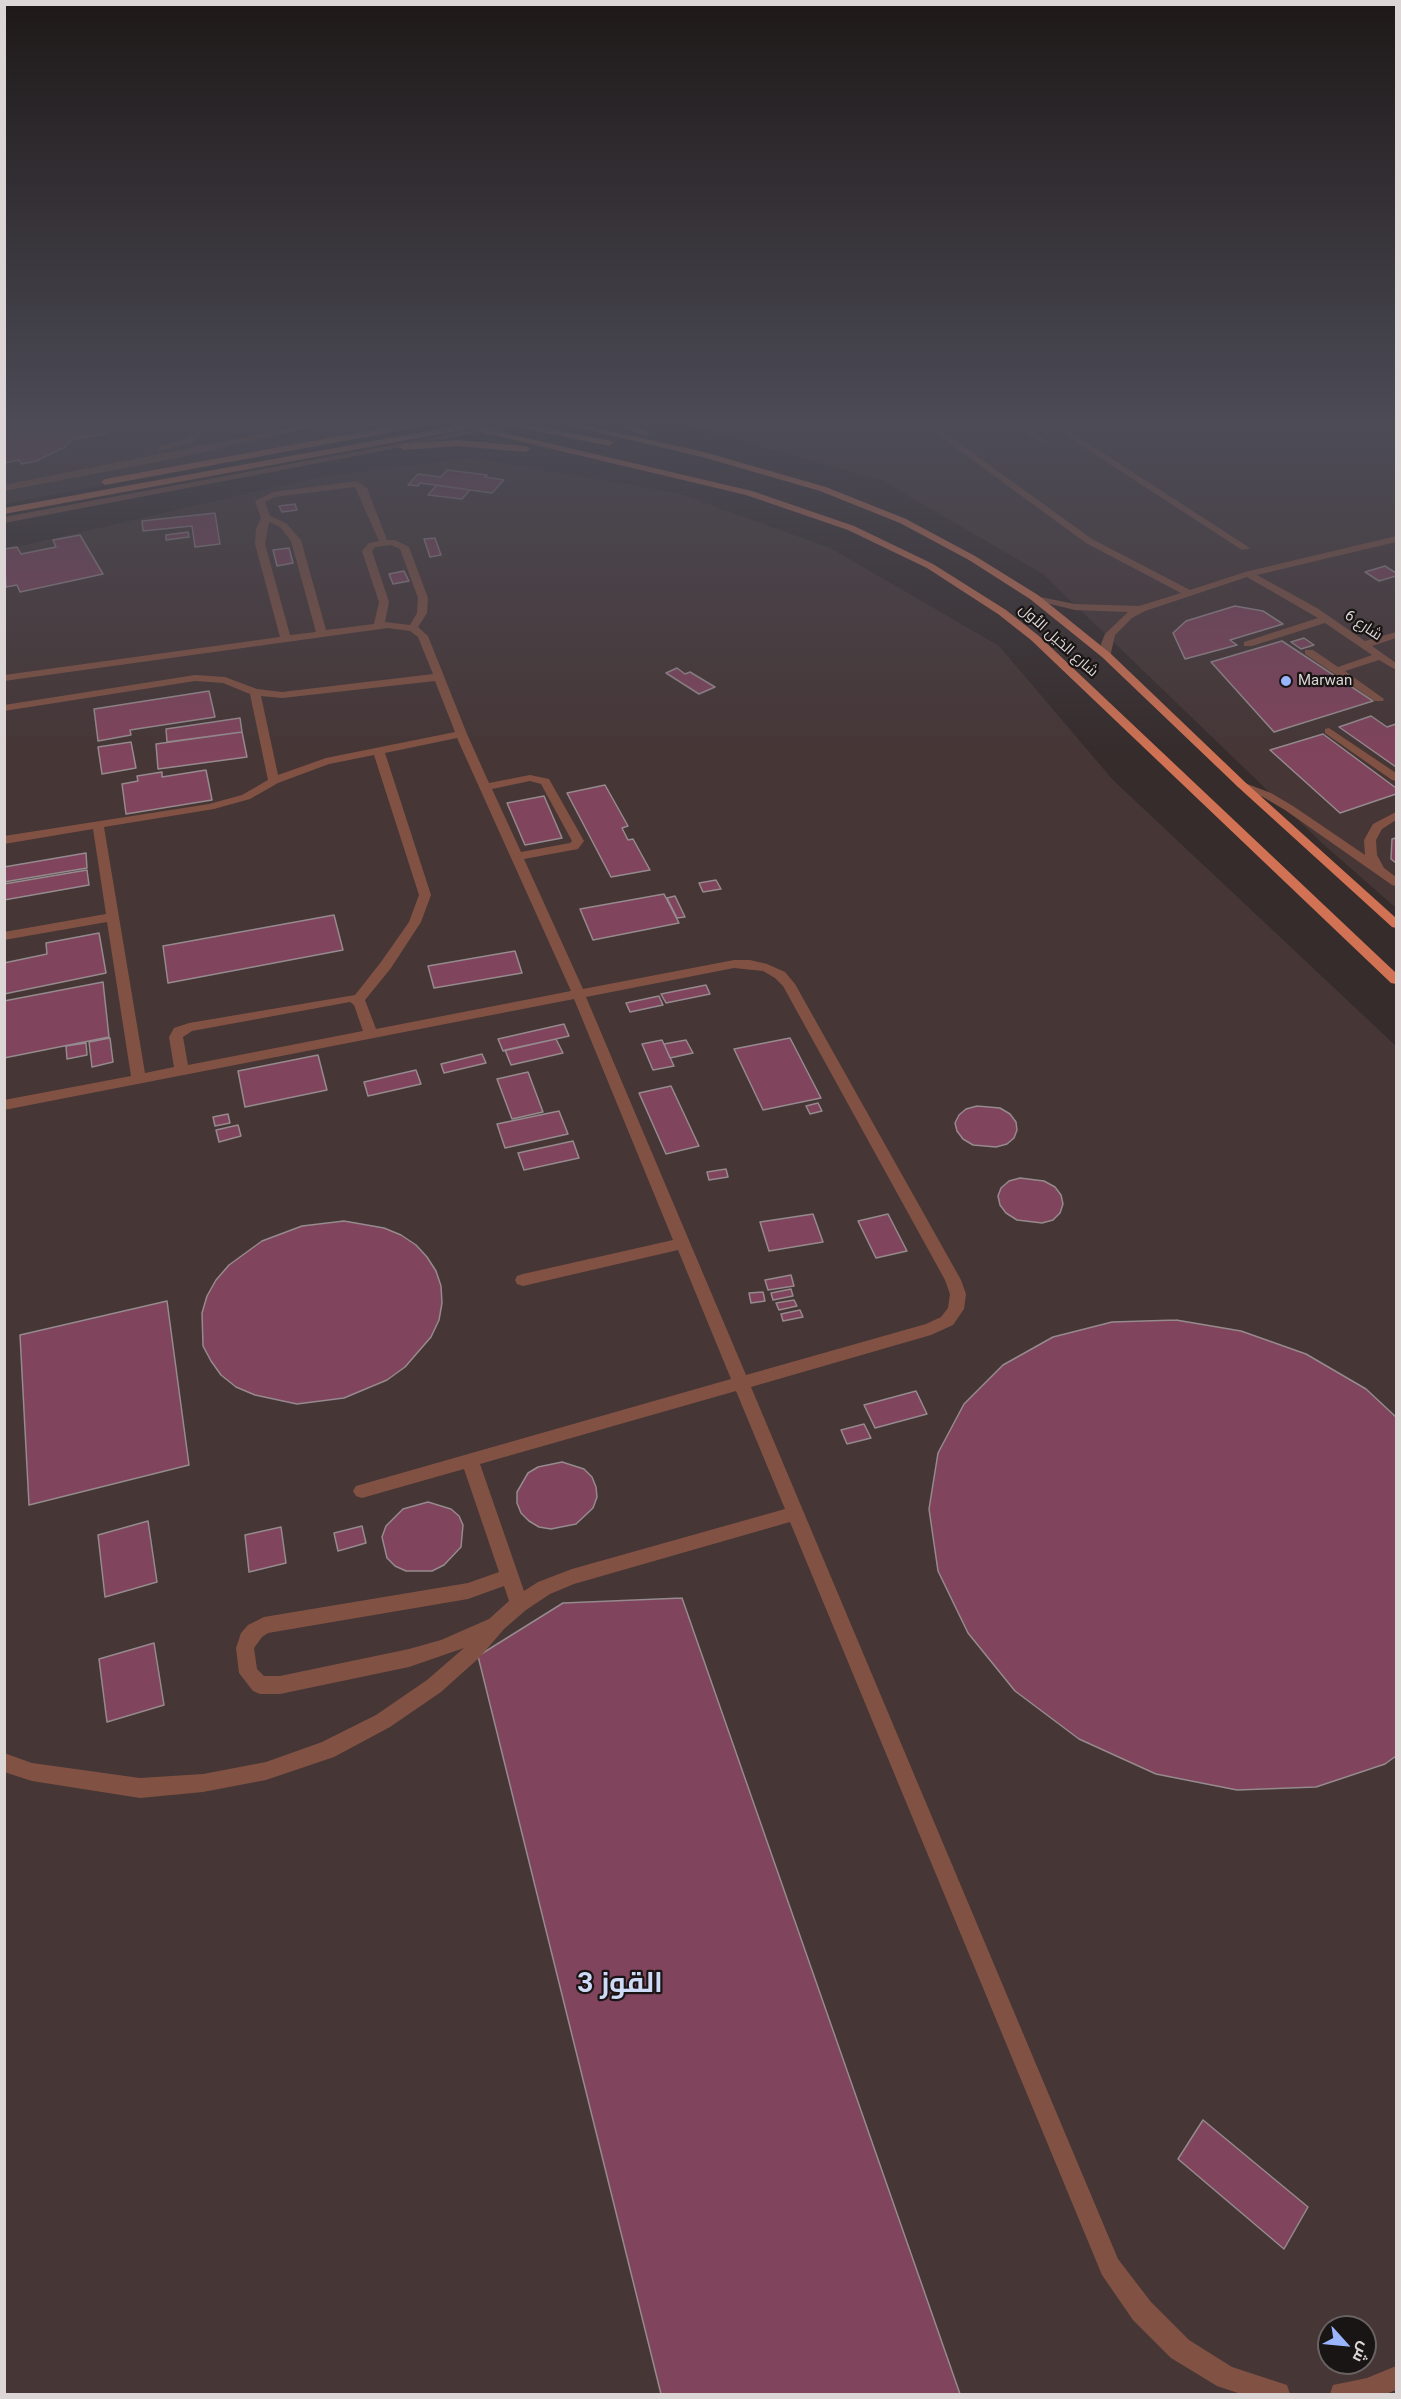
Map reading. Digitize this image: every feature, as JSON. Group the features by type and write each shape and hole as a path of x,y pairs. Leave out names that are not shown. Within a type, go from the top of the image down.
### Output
{"main road":[{"name":"شارع الخيل الأول","path":"857,532 891,546 967,588 1035,638 1396,980"},
{"name":"شارع الخيل الأول","path":"925,532 1034,597 1106,655 1242,785 1396,924"}],"street":[{"path":"261,532 260,544 286,639"},
{"path":"289,532 296,540 322,634"},
{"path":"380,532 384,543"},
{"path":"1077,532 1089,541 1191,594"},
{"path":"1220,532 1245,548"},
{"path":"1253,577 1263,570 1396,539"},
{"path":"379,626 384,602 367,551 372,545 398,543 404,547 423,598 422,613 413,628"},
{"path":"1106,655 1106,644 1118,624 1142,609 1209,588 1253,577 1273,576 1330,556"},
{"name":"شارع 6","path":"1263,570 1299,596 1313,610"},
{"name":"شارع 6","path":"1253,577 1313,610 1396,667"},
{"path":"1034,597 1098,609 1142,609"},
{"path":"1248,644 1326,619"},
{"path":"4,678 379,626 397,625 413,628 423,636 484,787 579,995 1110,2267 1142,2311 1180,2349 1226,2377 1278,2394"},
{"path":"1364,645 1396,634"},
{"path":"1309,652 1379,699"},
{"path":"1336,670 1380,656"},
{"path":"4,708 195,678 225,680 255,692 296,694 438,677"},
{"path":"255,692 274,781"},
{"path":"1329,731 1396,778"},
{"path":"4,840 229,803 254,793 274,781 326,760 461,734"},
{"path":"358,1000 386,965 415,922 425,896 378,749"},
{"path":"484,787 530,778 545,781 578,841 574,846 516,857"},
{"path":"1242,785 1284,804 1396,882"},
{"path":"1380,870 1371,855 1370,840 1377,827 1396,815"},
{"path":"98,825 139,1079"},
{"path":"4,936 113,917"},
{"path":"4,1105 734,964 750,964 780,975 788,984 953,1280 958,1294 956,1309 947,1321 931,1329 362,1491"},
{"path":"182,1071 176,1038 183,1029 346,999 358,1000"},
{"path":"358,1000 371,1034"},
{"path":"523,1280 683,1243"},
{"path":"470,1460 519,1604"},
{"path":"4,1762 32,1772 140,1788 203,1784 266,1771 327,1750 383,1720 434,1686 473,1650 497,1623 519,1604 544,1588 572,1577 795,1514"},
{"path":"497,1623 427,1653 302,1681 270,1687 260,1685 248,1673 245,1648 255,1631 264,1625 468,1591 509,1576"},
{"path":"1342,2394 1367,2390 1396,2378"}],"shaded area":[{"path":"82,532 785,532 830,548 999,646 1113,780 1396,1046 1396,2394 5,2394 4,550"},
{"path":"971,532 1396,532 1396,908 1323,844 1043,574"}],"building":[{"path":"188,532 189,537 166,540 166,535"},
{"path":"193,532 218,532 220,544 195,547"},
{"path":"80,535 103,574 20,592 17,585 6,587 4,549 17,547 21,554 56,547 53,540"},
{"path":"435,538 441,555 430,557 424,539"},
{"path":"289,548 293,563 277,566 273,550"},
{"path":"1385,566 1396,573 1396,576 1379,581 1365,572"},
{"path":"404,571 409,581 393,584 389,574"},
{"path":"1235,606 1263,611 1283,624 1230,640 1237,645 1185,659 1173,633 1186,621"},
{"path":"1304,638 1314,645 1301,649 1291,642"},
{"name":"Marwan","path":"1282,641 1373,701 1274,732 1211,662"},
{"path":"677,668 685,674 690,672 715,687 699,694 666,673"},
{"path":"209,691 215,717 130,730 131,735 98,741 94,709"},
{"path":"1371,716 1387,727 1396,724 1396,767 1339,727"},
{"path":"240,718 242,732 167,742 166,729"},
{"path":"242,732 247,757 158,769 156,744"},
{"path":"1323,734 1396,788 1396,794 1340,813 1270,750"},
{"path":"131,742 136,768 102,774 98,747"},
{"path":"206,770 212,800 126,814 122,784 138,781 137,776 162,772 162,777"},
{"path":"605,785 628,826 622,828 628,840 633,839 650,870 611,877 567,793"},
{"path":"544,796 562,838 525,845 507,803"},
{"path":"1396,838 1396,863 1391,859 1392,839"},
{"path":"86,853 87,868 4,882 4,867"},
{"path":"87,870 89,885 4,900 4,884"},
{"path":"716,880 721,889 703,892 699,883"},
{"path":"664,894 679,923 593,940 580,909"},
{"path":"675,896 685,917 677,918 667,898"},
{"path":"334,915 343,950 168,983 163,946"},
{"path":"99,933 106,973 4,994 4,963 47,954 46,943"},
{"path":"515,951 522,973 434,988 428,966"},
{"path":"103,982 109,1037 4,1058 4,1001"},
{"path":"706,985 710,994 666,1003 661,994"},
{"path":"659,996 663,1005 630,1012 626,1003"},
{"path":"564,1024 569,1036 503,1051 498,1039"},
{"path":"110,1038 113,1062 92,1067 89,1042"},
{"path":"790,1038 821,1098 763,1110 734,1049"},
{"path":"556,1039 563,1053 511,1065 505,1050"},
{"path":"662,1040 674,1066 653,1070 642,1044"},
{"path":"686,1040 693,1053 670,1058 664,1044"},
{"path":"86,1043 87,1055 67,1059 66,1046"},
{"path":"482,1054 486,1063 444,1073 441,1064"},
{"path":"318,1055 327,1090 245,1107 238,1071"},
{"path":"416,1070 421,1084 368,1096 364,1082"},
{"path":"528,1072 543,1112 512,1119 497,1079"},
{"path":"671,1086 699,1146 666,1154 639,1093"},
{"path":"818,1103 822,1111 810,1114 806,1106"},
{"path":"977,1106 1000,1108 1010,1114 1016,1122 1017,1130 1014,1138 1007,1144 996,1147 973,1145 963,1139 955,1123 966,1109"},
{"path":"559,1111 568,1134 505,1148 497,1124"},
{"path":"228,1114 230,1123 215,1126 213,1117"},
{"path":"238,1125 241,1136 219,1142 216,1130"},
{"path":"573,1141 579,1158 524,1170 518,1153"},
{"path":"726,1169 728,1177 709,1180 707,1172"},
{"path":"1020,1178 1044,1181 1055,1187 1061,1195 1063,1204 1060,1213 1053,1220 1042,1223 1017,1220 1006,1213 1000,1205 998,1196 1001,1188 1009,1181"},
{"path":"813,1214 823,1242 769,1251 760,1222"},
{"path":"888,1214 907,1251 876,1258 858,1221"},
{"path":"344,1221 384,1228 401,1235 416,1245 427,1257 436,1271 441,1286 442,1303 439,1320 431,1337 405,1367 387,1380 344,1398 297,1404 255,1395 236,1387 221,1375 203,1346 202,1313 207,1296 216,1280 229,1265 262,1241 302,1226"},
{"path":"791,1275 794,1286 768,1290 765,1280"},
{"path":"791,1289 793,1296 773,1300 771,1293"},
{"path":"763,1292 765,1301 751,1303 749,1293"},
{"path":"794,1300 797,1306 779,1310 776,1303"},
{"path":"167,1301 189,1465 29,1505 20,1335"},
{"path":"800,1310 803,1317 783,1321 781,1314"},
{"path":"1176,1320 1241,1331 1306,1354 1366,1389 1396,1417 1396,1756 1385,1764 1316,1787 1237,1790 1156,1774 1079,1739 1015,1691 968,1633 938,1571 929,1509 938,1453 964,1404 1003,1365 1053,1337 1112,1322"},
{"path":"916,1391 927,1414 875,1428 864,1405"},
{"path":"864,1424 871,1438 847,1444 841,1430"},
{"path":"562,1462 584,1469 592,1477 597,1497 593,1508 576,1524 551,1529 539,1527 521,1513 517,1503 517,1492 528,1473 538,1467"},
{"path":"428,1502 451,1509 459,1516 463,1525 461,1547 444,1565 432,1571 406,1571 395,1566 387,1558 382,1537 386,1526 403,1509"},
{"path":"148,1521 157,1582 105,1597 98,1535"},
{"path":"362,1526 366,1543 338,1551 334,1533"},
{"path":"281,1527 286,1563 249,1572 245,1535"},
{"path":"682,1598 960,2394 661,2394 478,1656 563,1603"},
{"path":"154,1643 164,1705 107,1722 99,1659"},
{"path":"1203,2120 1308,2207 1284,2249 1178,2159"}],"place":[{"name":"Marwan","path":"1286,681"}],"district":[{"name":"القوز 3","path":"620,1985"}]}
